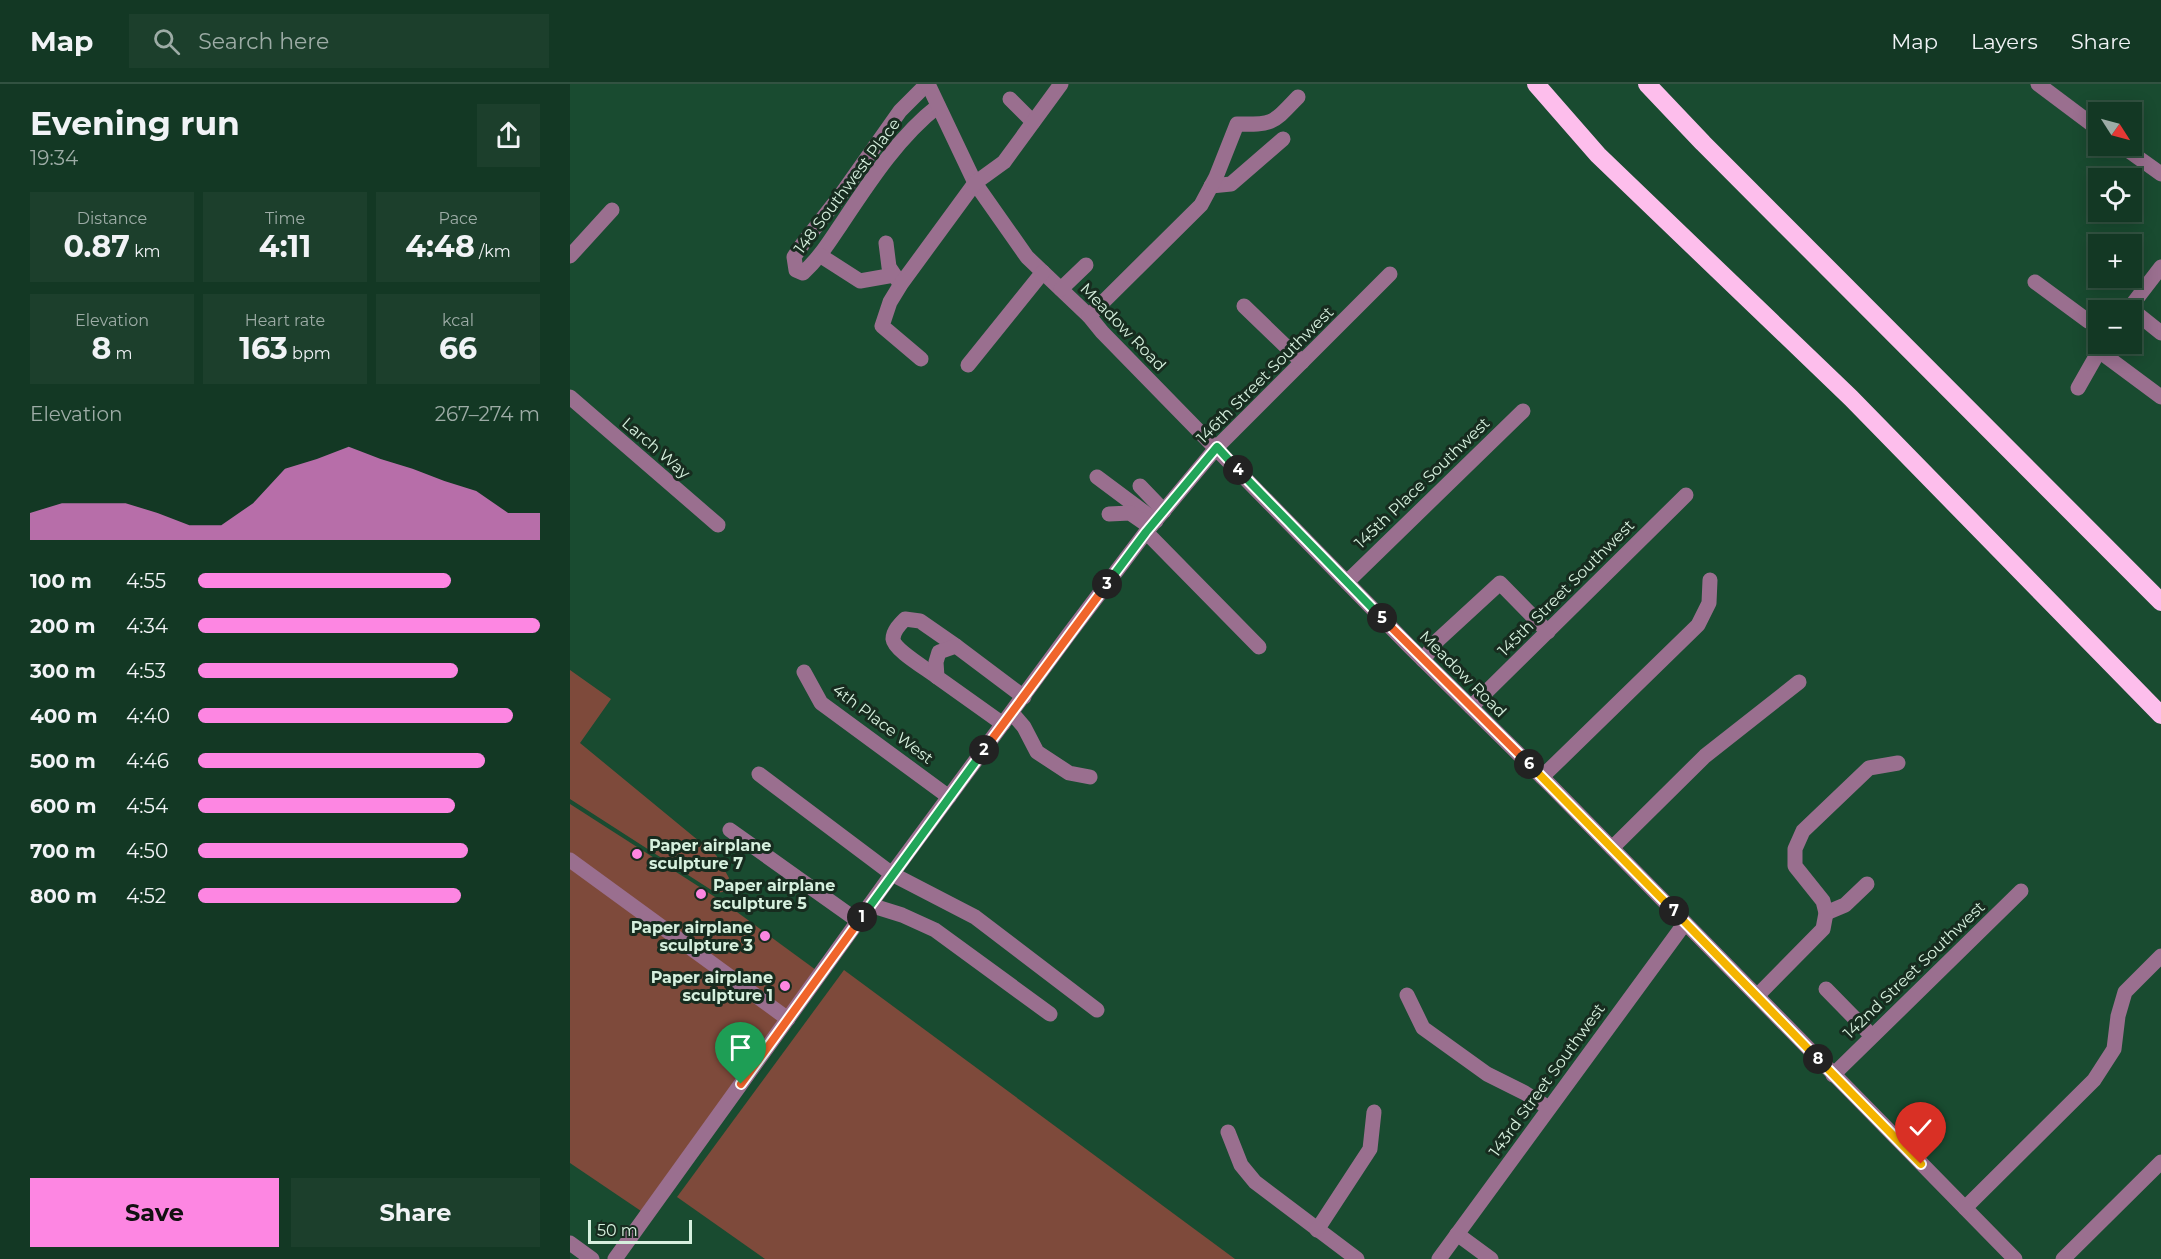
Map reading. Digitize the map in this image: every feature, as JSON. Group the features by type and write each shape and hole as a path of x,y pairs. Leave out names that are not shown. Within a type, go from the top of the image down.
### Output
{"highway":[{"path":"1536,84 1598,155 1851,399 2161,715"},
{"path":"1647,84 1703,143 2161,602"}],"street":[{"name":"Meadow Road","path":"928,84 975,183 1027,257 1089,316 1102,332 1423,660 1542,777 2015,1259"},
{"name":"148 Southwest Place","path":"928,84 900,111 840,196 804,242 794,257 796,270 803,273 821,256 895,148 923,117 938,106"},
{"path":"921,359 882,326 897,280 975,183 1004,162 1061,84"},
{"path":"2038,84 2088,122"},
{"path":"1089,316 1201,205 1237,124 1265,125 1277,118 1298,98"},
{"path":"1010,99 1034,122"},
{"path":"1211,186 1231,184 1283,139"},
{"path":"2136,156 2161,174"},
{"path":"570,256 612,210"},
{"path":"886,243 889,267 897,280"},
{"path":"821,256 860,281 897,280"},
{"path":"1061,289 1086,265"},
{"path":"968,365 1043,272"},
{"name":"146th Street Southwest","path":"615,1259 892,874 1154,523 1217,447 1390,274"},
{"path":"2137,300 2159,274"},
{"path":"2035,282 2088,321"},
{"path":"1244,306 1302,362"},
{"path":"2142,319 2161,333"},
{"path":"2078,388 2097,354"},
{"path":"2110,354 2161,396"},
{"name":"Larch Way","path":"570,397 718,525"},
{"name":"145th Place Southwest","path":"1347,582 1523,411"},
{"path":"1097,477 1154,523 1259,647"},
{"path":"1140,486 1154,523"},
{"name":"145th Street Southwest","path":"1471,707 1686,495"},
{"path":"1110,514 1130,513 1154,523"},
{"path":"1542,777 1698,625 1709,603 1710,580"},
{"path":"1423,660 1438,640 1500,583 1548,632"},
{"path":"1024,697 920,621 905,619 897,627 893,638 896,647 937,677 1024,727 1037,752 1069,773 1090,777"},
{"path":"937,677 936,662 939,652 956,646"},
{"name":"4th Place West","path":"804,672 821,704 949,797"},
{"path":"1612,848 1705,756 1799,682"},
{"path":"1757,996 1812,942 1822,929 1826,913 1822,901 1795,866 1795,849 1803,831 1869,768 1898,763"},
{"path":"759,774 892,874 975,917 1097,1010"},
{"path":"730,830 858,921"},
{"path":"570,860 788,1018"},
{"path":"1826,913 1845,905 1867,884"},
{"name":"142nd Street Southwest","path":"1833,1075 2021,891"},
{"path":"870,906 902,915 935,930 1050,1014"},
{"name":"143rd Street Southwest","path":"1438,1259 1685,923"},
{"path":"1965,1208 2094,1080 2114,1049 2118,1016 2125,992 2161,956"},
{"path":"1826,988 1872,1036"},
{"path":"1407,994 1423,1028 1487,1074 1526,1093 1549,1108"},
{"path":"1317,1230 1370,1149 1374,1112"},
{"path":"1228,1132 1240,1165 1255,1182 1357,1259"},
{"path":"2063,1259 2161,1162"},
{"path":"1456,1234 1491,1259"},
{"path":"570,1243 592,1259"}],"shaded area":[{"path":"570,670 611,699 580,743 716,855 729,878 723,892 716,893 570,799"},
{"path":"570,804 726,904 816,970 641,1211 570,1163"},
{"path":"844,970 1235,1259 765,1259 677,1197"}],"place":[{"name":"Paper airplane sculpture 7","path":"637,854"},
{"name":"Paper airplane sculpture 5","path":"701,894"},
{"name":"Paper airplane sculpture 3","path":"765,936"},
{"name":"Paper airplane sculpture 1","path":"785,986"}],"route":[{"path":"741,1084 1069,634 1146,532 1217,447 1410,647 1551,786 1921,1164"}]}
